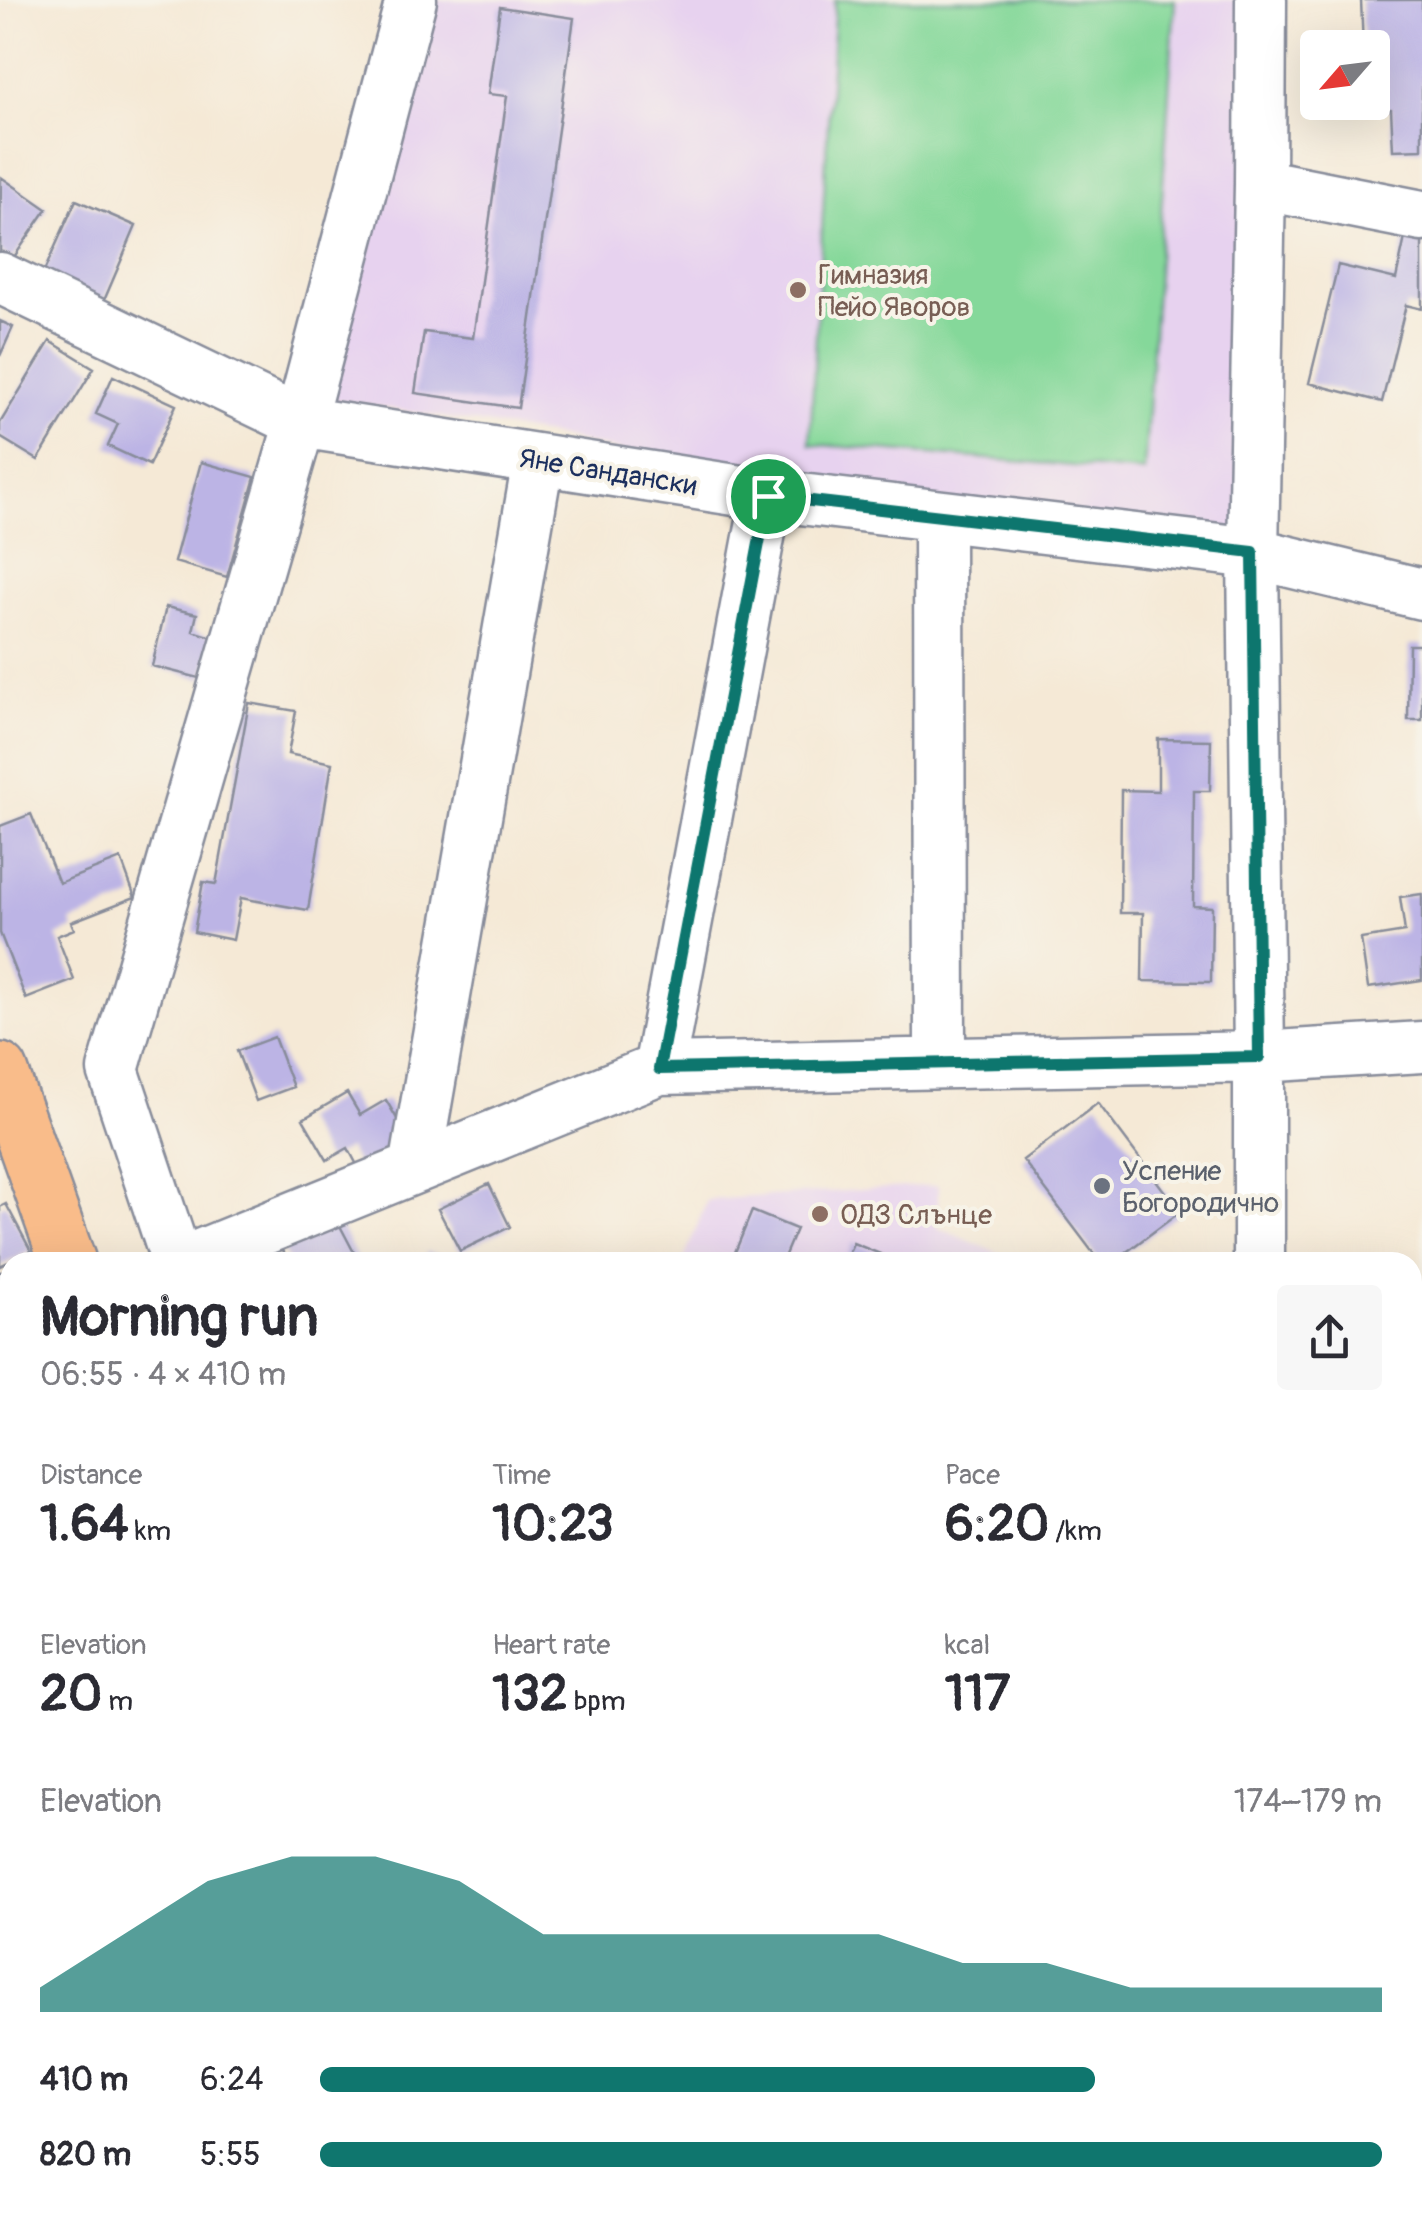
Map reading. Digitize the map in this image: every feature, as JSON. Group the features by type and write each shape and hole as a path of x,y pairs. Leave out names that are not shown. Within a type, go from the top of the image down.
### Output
{"main road":[{"path":"0,1071 64,1252"}],"street":[{"path":"177,1252 113,1070 300,422 411,0"},
{"path":"1259,1252 1253,552 1261,0"},
{"path":"1260,184 1422,216"},
{"name":"Яне Сандански","path":"0,278 300,422 768,496 1253,552 1422,594"},
{"path":"415,1168 538,461"},
{"path":"659,1069 768,496"},
{"path":"939,516 940,1064"},
{"path":"205,1252 659,1069 1259,1057 1422,1047"}],"shaded area":[{"name":"Гимназия Пейо Яворов","path":"412,0 1261,0 1246,548 764,484 551,435 314,396"},
{"name":"ОДЗ Слънце","path":"938,1185 938,1228 995,1252 687,1252 707,1200"}],"green space":[{"path":"835,0 1175,0 1144,472 810,444"}],"building":[{"path":"1361,0 1422,0 1422,149 1393,150 1390,30 1362,30"},
{"path":"500,7 574,18 518,408 415,393 424,332 473,338 507,96 488,94"},
{"path":"1,177 47,209 12,260 0,251"},
{"path":"76,200 136,226 103,303 42,276"},
{"path":"1406,233 1422,236 1422,309 1406,305 1382,402 1309,383 1338,265 1396,279"},
{"path":"0,321 13,327 0,356"},
{"path":"50,341 94,368 38,460 0,437 0,423"},
{"path":"113,376 176,405 149,465 108,446 118,424 96,414"},
{"path":"201,462 255,477 227,577 174,562"},
{"path":"166,607 197,614 193,631 213,637 203,679 152,666"},
{"path":"1409,645 1422,645 1422,720 1408,720"},
{"path":"249,703 296,711 288,754 332,763 308,910 241,898 233,940 194,932 203,882 216,884"},
{"path":"1158,739 1211,740 1210,791 1194,791 1193,906 1212,907 1211,982 1142,981 1143,913 1120,913 1121,790 1158,791"},
{"path":"31,814 59,883 121,859 135,897 71,922 74,929 57,936 74,980 26,999 0,933 0,826"},
{"path":"1422,894 1422,980 1368,988 1361,939 1405,932 1400,897"},
{"path":"274,1037 293,1087 256,1101 237,1051"},
{"path":"347,1093 360,1115 386,1100 416,1151 365,1180 348,1148 327,1160 303,1119"},
{"name":"Успение Богородично","path":"1098,1103 1180,1212 1126,1252 1092,1252 1023,1160"},
{"path":"489,1184 510,1227 460,1251 438,1209"},
{"path":"6,1204 31,1251 0,1252 0,1207"},
{"path":"752,1211 796,1229 786,1252 735,1252"},
{"path":"337,1220 354,1252 284,1252 282,1248"},
{"path":"853,1243 875,1252 849,1252"}],"place":[{"name":"Гимназия Пейо Яворов","path":"798,290"},
{"name":"Успение Богородично","path":"1102,1186"},
{"name":"ОДЗ Слънце","path":"820,1214"}],"route":[{"path":"768,496 1253,552 1259,1057 659,1069 768,496"}]}
